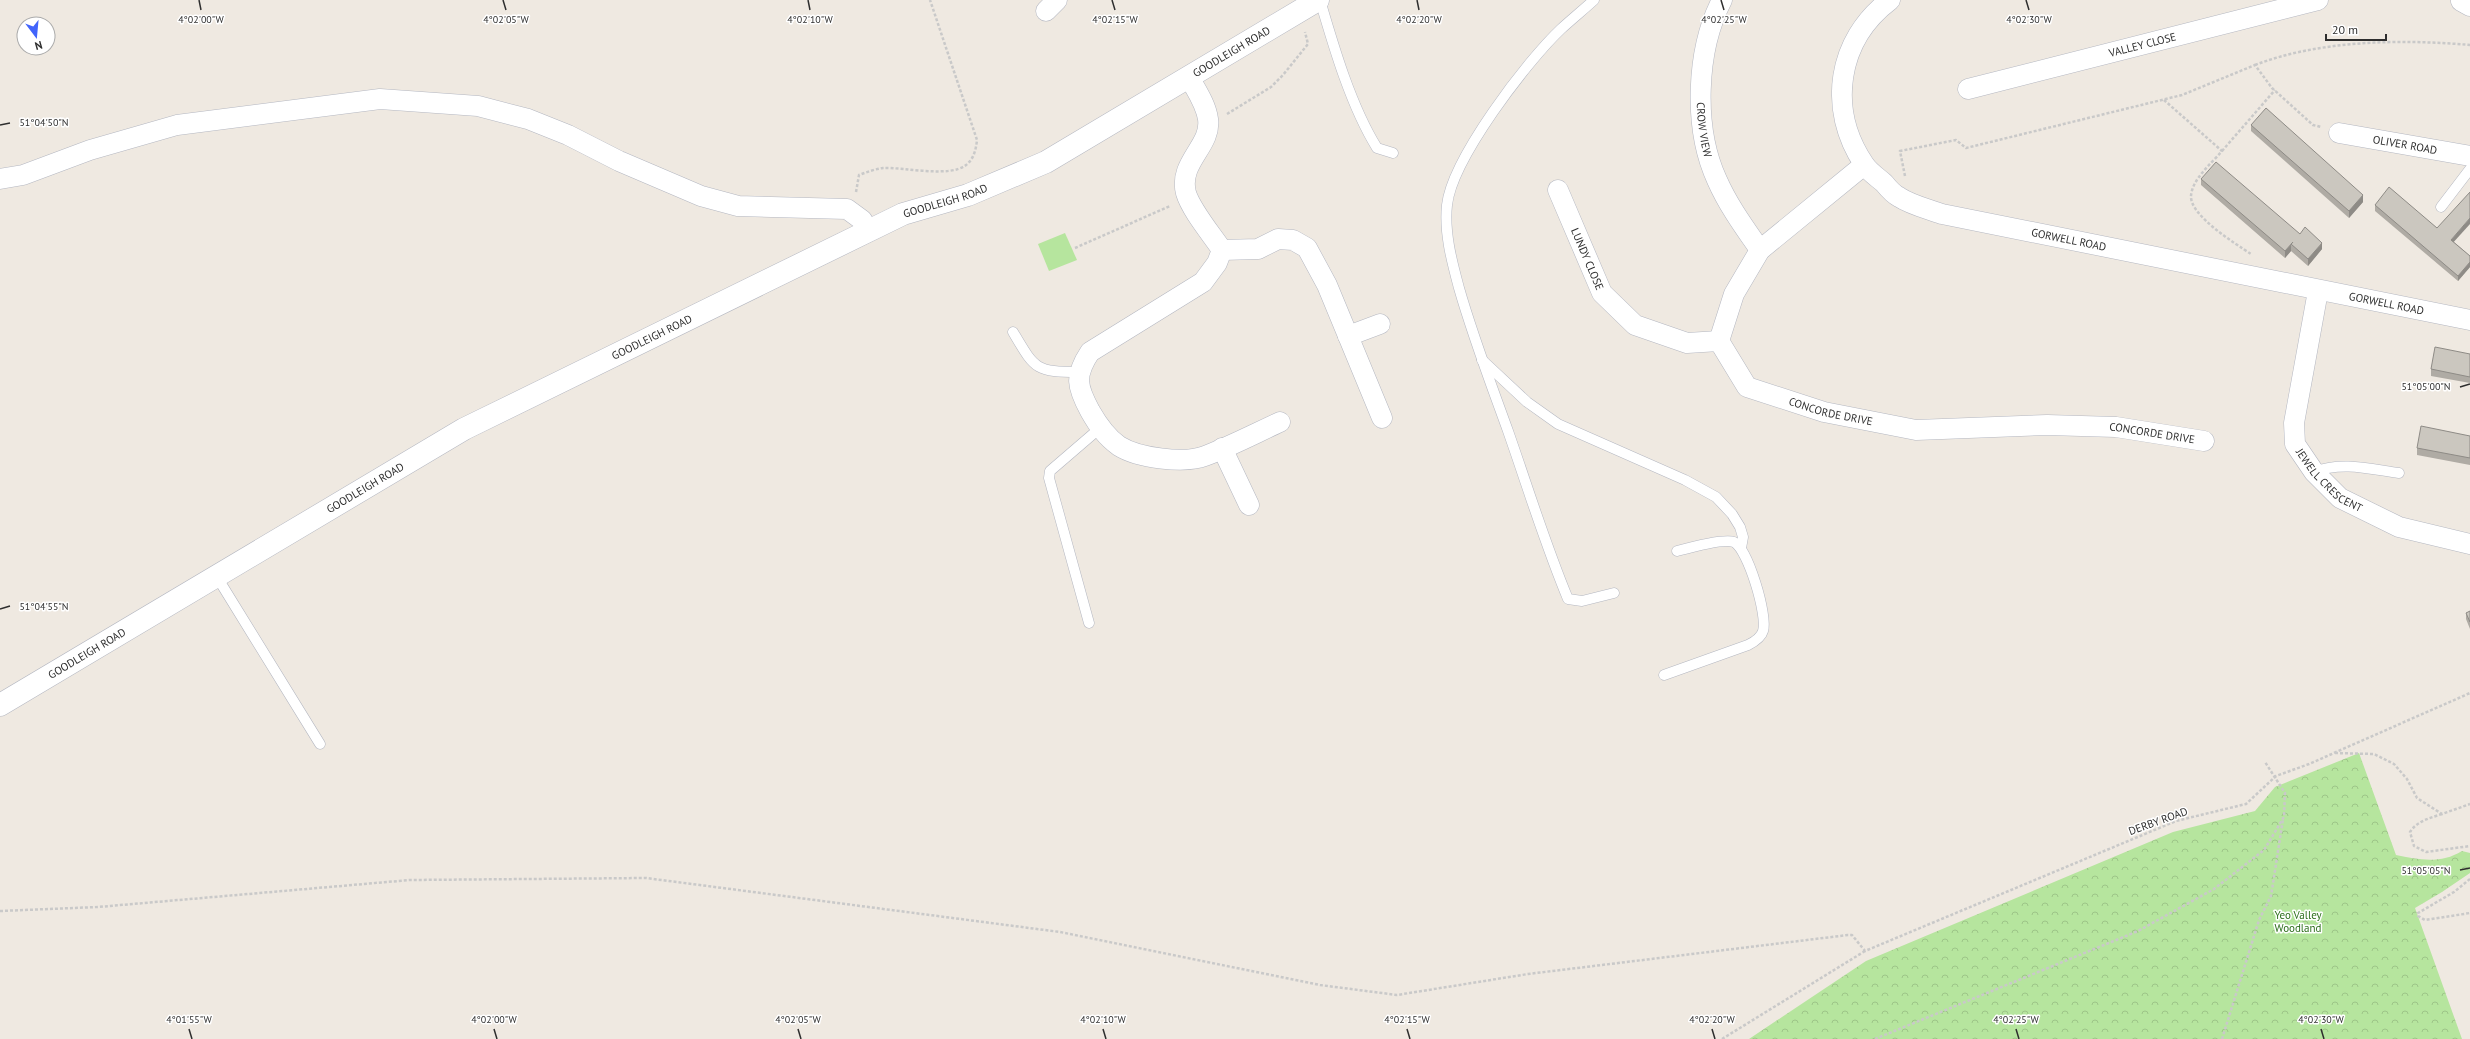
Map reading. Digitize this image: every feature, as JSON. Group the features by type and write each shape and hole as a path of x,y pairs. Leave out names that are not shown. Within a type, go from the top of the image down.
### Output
{"street":[{"name":"CROW VIEW","path":"1722,0 1712,20 1702,68 1700,97 1703,128 1716,179 1734,211 1760,250"},
{"name":"GORWELL ROAD","path":"1890,0 1874,12 1854,40 1843,69 1842,97 1848,135 1864,165 1900,198 1942,214 2318,291 2470,320"},
{"name":"VALLEY CLOSE","path":"1968,89 2318,0"},
{"name":"GOODLEIGH ROAD","path":"0,705 464,429 865,225 968,195 1046,162 1313,4"},
{"path":"1189,77 1205,107 1208,133 1188,164 1185,179 1188,197 1222,250"},
{"path":"0,179 23,175 90,150 177,125 380,99 478,106 528,119 568,135 619,161 701,196 738,206 847,209 865,225"},
{"name":"OLIVER ROAD","path":"2339,132 2470,156"},
{"path":"1719,341 1734,294 1760,250 1864,165"},
{"name":"LUNDY CLOSE","path":"1558,190 1602,292 1635,325 1687,343 1719,341"},
{"path":"1222,250 1258,249 1278,239 1293,240 1307,248 1327,285 1382,418"},
{"path":"1222,250 1217,263 1203,282 1090,352 1079,372 1081,395 1100,428 1120,446 1152,456 1185,460 1204,456 1280,422"},
{"name":"JEWELL CRESCENT","path":"2318,291 2294,423 2295,444 2314,472 2340,498 2399,527 2470,544"},
{"path":"1348,336 1380,324"},
{"name":"CONCORDE DRIVE","path":"1719,341 1747,387 1824,412 1916,430 2047,425 2116,427 2204,441"},
{"path":"1222,448 1249,505"}],"lane":[{"path":"1594,0 1561,29 1537,54 1476,137 1452,187 1447,205 1450,249 1481,360 1550,556 1568,599 1582,601 1614,593"},
{"path":"1313,4 1371,139 1377,148 1393,153"},
{"path":"2441,207 2470,169"},
{"path":"1013,332 1030,361 1038,368 1051,372 1079,372"},
{"path":"1481,360 1528,402 1558,424 1685,480 1716,497 1732,514 1740,528 1743,537 1741,548"},
{"path":"1089,623 1049,478 1050,471 1100,428"},
{"path":"2314,472 2330,466 2342,465 2399,473"},
{"path":"1664,675 1748,645 1759,638 1763,632 1764,616 1761,604 1741,548 1734,542 1725,542 1677,551"},
{"path":"217,576 320,744"}],"path":[{"path":"865,225 856,198 856,186 859,175 883,168 943,171 966,165 975,154 977,140 930,0"},
{"path":"1208,124 1234,111 1271,87 1283,75 1308,44 1313,4"},
{"path":"1910,202 1900,151 1956,140 1966,148 2164,100 2189,93 2269,59 2326,46 2431,42 2470,45"},
{"path":"2254,65 2275,90 2313,125 2339,132"},
{"path":"2252,255 2210,225 2192,203 2191,195 2196,182 2275,90"},
{"path":"2164,100 2222,151"},
{"path":"1075,248 1188,197"},
{"name":"DERBY ROAD","path":"1722,1039 1865,951 2176,821 2246,804 2276,776 2333,753 2470,693"},
{"path":"2333,753 2374,754 2394,764 2407,780 2417,798 2442,814"},
{"path":"2222,1039 2259,920 2271,896 2284,816 2285,793 2276,776 2265,762"},
{"path":"2470,804 2424,820 2410,832 2414,846 2426,852 2470,846"},
{"path":"1875,1039 2138,931 2214,889 2264,850 2284,816"},
{"path":"0,911 98,907 410,880 646,878 760,891 1060,932 1320,985 1397,995 1528,974 1852,935 1865,951"},
{"path":"2470,878 2454,892 2418,913 2418,916 2425,920 2470,913"}],"green space":[{"path":"1065,233 1077,260 1049,271 1038,244"},
{"name":"Yeo Valley Woodland","path":"2359,753 2396,855 2430,860 2446,858 2462,851 2470,853 2470,873 2415,908 2462,1039 1749,1039 1866,961 2173,832 2255,811 2275,787"}],"building":[{"path":"2266,108 2363,195 2349,211 2251,125"},
{"path":"2216,162 2300,234 2305,227 2322,243 2308,259 2291,244 2285,251 2201,179"},
{"path":"2389,187 2437,228 2470,192 2470,218 2451,240 2470,256 2470,262 2458,276 2375,205"},
{"path":"2435,347 2470,354 2470,377 2431,369"},
{"path":"2421,426 2470,436 2470,458 2417,448"},
{"path":"2470,611 2470,622 2466,613"}]}
